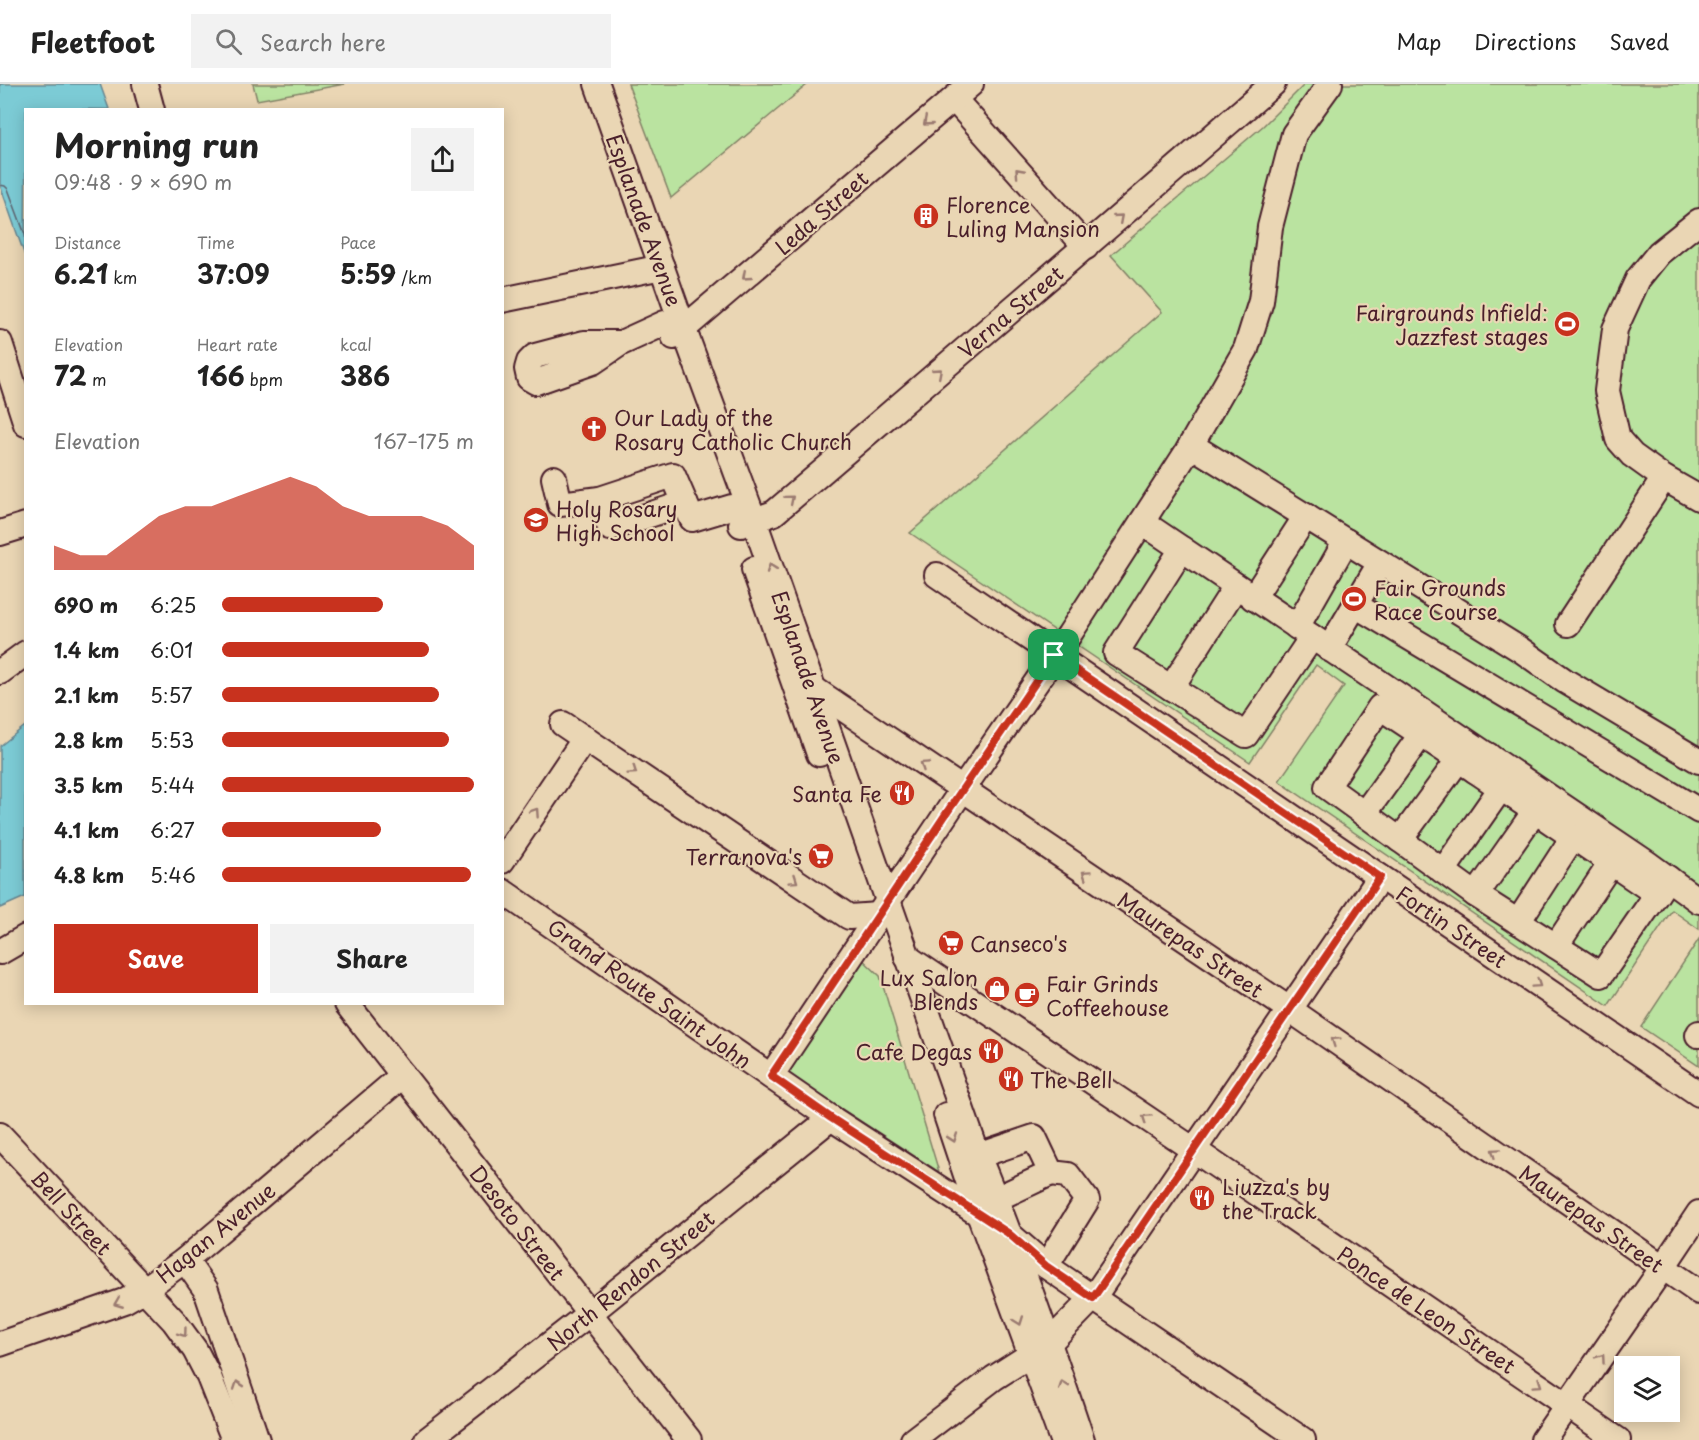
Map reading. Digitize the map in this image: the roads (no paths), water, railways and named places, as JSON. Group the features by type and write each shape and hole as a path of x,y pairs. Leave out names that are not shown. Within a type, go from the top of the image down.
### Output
{"street":[{"path":"145,84 151,108"},
{"name":"Esplanade Avenue","path":"579,84 654,269"},
{"name":"Esplanade Avenue","path":"597,84 673,331 884,908 907,957 978,1156 988,1206"},
{"name":"Verna Street","path":"554,478 560,504 600,499 673,475 692,519 742,518 774,513 1273,84"},
{"path":"771,1076 1054,655 1191,445 1245,349 1261,302 1270,227 1294,134 1330,84"},
{"path":"962,92 1086,247"},
{"name":"Leda Street","path":"621,343 673,331 962,92"},
{"path":"1699,220 1659,253 1638,279 1615,328 1607,391 1618,439 1632,455 1664,478 1699,498"},
{"path":"504,300 654,269"},
{"path":"0,343 24,418"},
{"path":"1191,445 1521,650 1565,681 1699,761"},
{"path":"1568,624 1664,478"},
{"path":"1171,688 1306,516"},
{"path":"1142,522 1313,638 1474,762 1662,886"},
{"path":"0,533 24,526"},
{"path":"1182,549 1116,654 1246,735 1313,638 1346,542"},
{"path":"1313,638 1355,605 1380,563"},
{"name":"Fortin Street","path":"936,575 1699,1094"},
{"path":"1355,605 1699,811"},
{"path":"0,672 24,654"},
{"name":"Maurepas Street","path":"805,692 962,790 1289,1009 1699,1292"},
{"path":"1662,886 1601,975 1476,895 1327,786 1380,707 1421,735 1474,762 1501,788 1611,863 1699,901"},
{"path":"563,724 849,917 884,908"},
{"path":"1364,814 1421,735"},
{"path":"504,858 585,738"},
{"path":"1400,840 1474,762"},
{"path":"1443,871 1501,788"},
{"path":"1476,895 1534,811"},
{"path":"1518,922 1573,837"},
{"path":"1556,946 1611,863"},
{"path":"913,1440 994,1378 1040,1348 1093,1298 1380,877"},
{"name":"Grand Route Saint John","path":"504,892 831,1118 988,1206 1008,1233 1046,1266 1303,1440"},
{"name":"Esplanade Avenue","path":"884,908 887,944 1040,1348 1082,1440"},
{"path":"0,952 24,939"},
{"name":"Ponce de Leon Street","path":"907,957 1618,1440"},
{"name":"Desoto Street","path":"348,1005 689,1440"},
{"name":"Hagan Avenue","path":"0,1344 124,1301 144,1289 185,1260 403,1075"},
{"name":"North Rendon Street","path":"427,1440 590,1313 831,1118"},
{"name":"Bell Street","path":"0,1135 174,1321 195,1350 213,1387 234,1440"},
{"path":"978,1156 1034,1137 1051,1173"},
{"path":"988,1206 1051,1173 1068,1175 1087,1200 1046,1266"},
{"path":"1543,1440 1699,1213"},
{"name":"Esplanade Avenue","path":"1008,1233 1040,1348 1062,1440"},
{"path":"185,1260 206,1290 257,1440"}],"water":[{"path":"0,84 100,84 109,108 24,108 24,253 0,185"},
{"path":"24,727 24,897 0,908 0,746"}],"place":[{"name":"Florence Luling Mansion","path":"926,216"},
{"name":"Fairgrounds Infield: Jazzfest stages","path":"1567,324"},
{"name":"Our Lady of the Rosary Catholic Church","path":"594,429"},
{"name":"Holy Rosary High School","path":"536,520"},
{"name":"Fair Grounds Race Course","path":"1354,599"},
{"name":"Santa Fe","path":"902,793"},
{"name":"Terranova's","path":"821,856"},
{"name":"Canseco's","path":"951,943"},
{"name":"Lux Salon Blends","path":"997,989"},
{"name":"Fair Grinds Coffeehouse","path":"1027,995"},
{"name":"Cafe Degas","path":"991,1051"},
{"name":"The Bell","path":"1011,1079"},
{"name":"Liuzza's by the Track","path":"1202,1198"}]}
